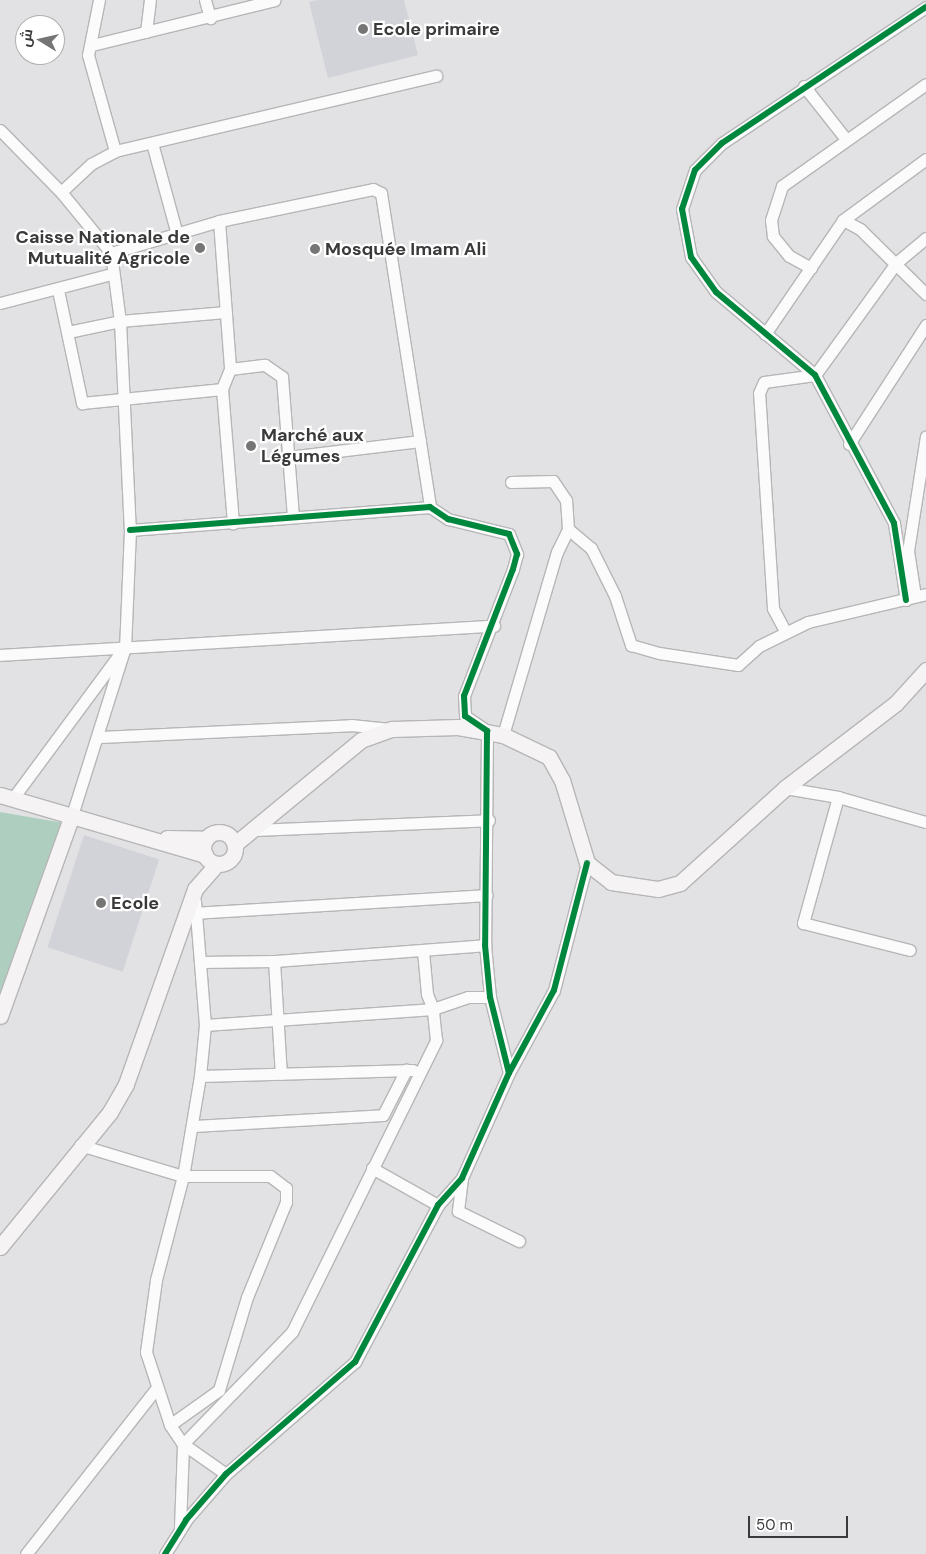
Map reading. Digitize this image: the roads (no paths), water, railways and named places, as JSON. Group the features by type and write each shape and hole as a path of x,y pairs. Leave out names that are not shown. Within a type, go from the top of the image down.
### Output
{"main road":[{"path":"7,796 72,814 212,860 232,857 235,844 361,740 394,730 458,727 503,735 549,757 562,780 587,864 611,882 628,887 658,889 680,883 785,788 896,703 926,670"},
{"path":"0,1016 72,814"},
{"path":"146,838 206,839 220,832 235,844"},
{"path":"0,1248 80,1145 110,1112 126,1084 195,889 212,860 206,839"}],"street":[{"path":"99,0 92,45 88,55 92,80 115,152"},
{"path":"146,32 150,0"},
{"path":"205,0 210,18"},
{"path":"92,45 210,18 275,0"},
{"path":"916,597 894,523 849,444 815,375 716,292 691,257 682,209 695,170 722,143 804,86 926,7"},
{"path":"61,192 91,164 115,152 436,76"},
{"path":"811,268 779,245 770,220 782,186 845,138 926,84"},
{"path":"804,86 845,138"},
{"path":"0,130 61,192 111,254 111,274 120,321 130,530 124,647 100,737 72,814"},
{"path":"152,143 176,231"},
{"path":"765,334 844,220 926,159"},
{"path":"111,254 176,231 373,189 381,193 430,507"},
{"path":"844,220 860,229 926,294"},
{"path":"218,222 230,369 222,389 233,524"},
{"path":"785,630 773,608 759,393 764,382 815,375 896,263 926,238"},
{"path":"0,303 58,290 111,274"},
{"path":"58,290 82,403 222,389"},
{"path":"68,332 120,321 226,312"},
{"path":"849,444 926,325"},
{"path":"230,369 266,365 282,377 293,517"},
{"path":"916,597 908,551 926,436"},
{"path":"288,458 420,441"},
{"path":"503,735 556,552 568,529 566,500 553,481 511,482"},
{"path":"130,530 233,524 293,517 430,507 448,519 509,534 514,543 513,569 494,626 464,696 465,716 486,731 489,820 485,945 490,997 509,1073"},
{"path":"568,529 591,548 615,596 631,645 738,665 785,630 916,597"},
{"path":"0,655 494,626"},
{"path":"7,796 124,647"},
{"path":"100,737 358,725 394,730"},
{"path":"785,788 838,797 926,822"},
{"path":"838,797 803,923 910,950"},
{"path":"254,830 489,820"},
{"path":"519,1241 458,1211 462,1178 509,1073 564,964 587,864"},
{"path":"195,889 194,912 205,1025 200,1076 194,1126 148,1327 146,1352 156,1389 170,1425 183,1444 226,1474"},
{"path":"194,912 486,895"},
{"path":"200,962 274,961 485,945"},
{"path":"180,1529 183,1444 292,1332 436,1040 433,1009 426,994 423,951"},
{"path":"274,961 281,1074"},
{"path":"205,1025 278,1023 433,1009 468,997 490,997"},
{"path":"194,1126 383,1115 406,1070"},
{"path":"200,1076 422,1070"},
{"path":"80,1145 183,1176 270,1176 286,1188 286,1202 247,1297 219,1390 170,1425"},
{"path":"372,1168 438,1205"},
{"path":"165,1554 180,1529 226,1474 355,1362 438,1205 462,1178"},
{"path":"26,1554 156,1389"}],"place":[{"name":"Ecole primaire","path":"363,29"},
{"name":"Caisse Nationale de Mutualité Agricole","path":"200,248"},
{"name":"Mosquée Imam Ali","path":"315,249"},
{"name":"Marché aux Légumes","path":"251,446"},
{"name":"Ecole","path":"101,903"}]}
